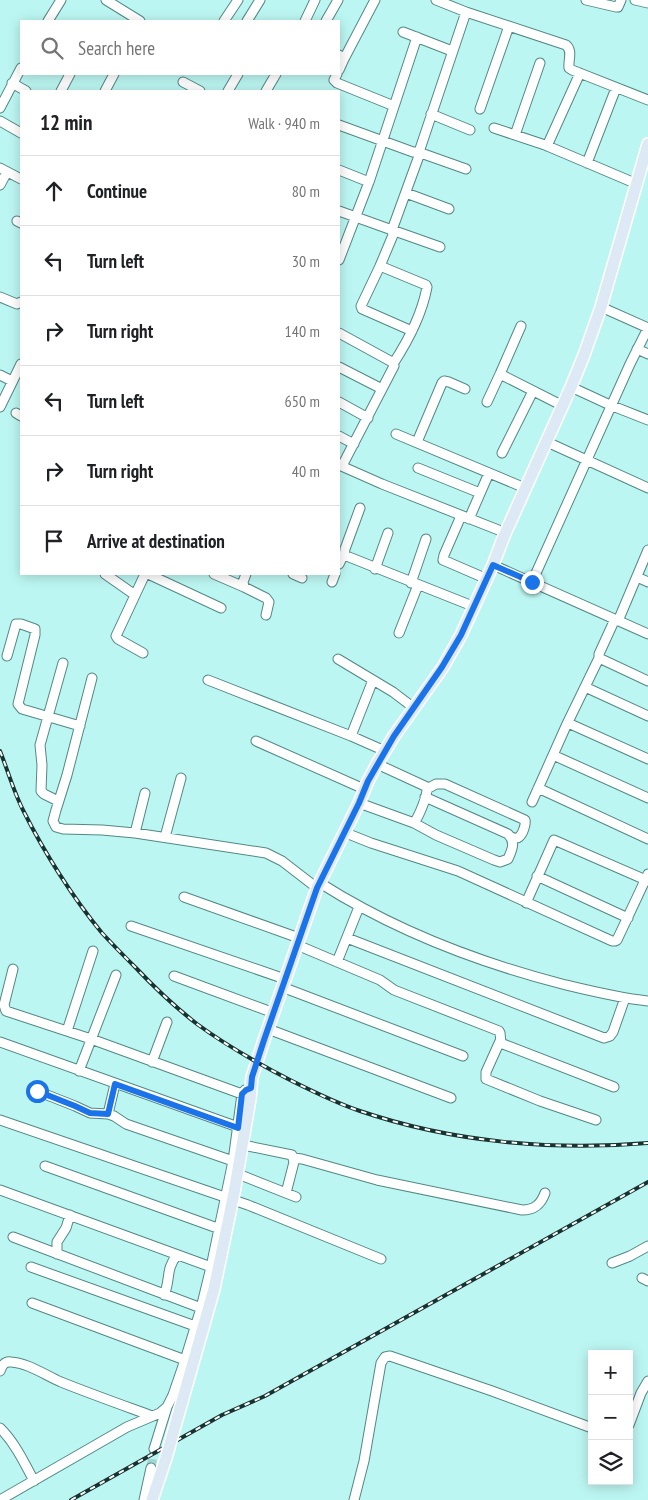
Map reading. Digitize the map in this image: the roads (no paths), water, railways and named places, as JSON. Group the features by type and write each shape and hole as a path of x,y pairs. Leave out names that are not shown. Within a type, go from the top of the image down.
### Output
{"main road":[{"path":"152,1500 166,1458 214,1289 234,1193 247,1094 318,886 377,764 442,667 461,635 487,579 584,356 648,144"}],"street":[{"path":"49,20 61,0"},
{"path":"106,0 138,20"},
{"path":"225,20 238,0"},
{"path":"248,20 260,0"},
{"path":"305,20 315,0"},
{"path":"327,20 338,0"},
{"path":"341,57 375,0"},
{"path":"436,0 466,12 566,45 570,51 569,68 648,100"},
{"path":"586,0 618,7 621,0"},
{"path":"635,0 648,3"},
{"path":"412,331 363,311 361,308 393,235 392,230 466,12"},
{"path":"480,109 509,26"},
{"path":"404,32 452,51"},
{"path":"340,255 369,182 417,37"},
{"path":"515,135 540,62"},
{"path":"0,108 20,70"},
{"path":"547,146 580,73"},
{"path":"62,90 69,75"},
{"path":"106,90 113,75"},
{"path":"229,90 237,75"},
{"path":"267,90 275,75"},
{"path":"336,75 334,80 337,83 394,106"},
{"path":"183,82 198,90"},
{"path":"12,84 24,90"},
{"path":"587,163 616,88"},
{"path":"432,114 470,130"},
{"path":"0,121 20,131"},
{"path":"340,125 466,169"},
{"path":"494,128 547,146 637,184"},
{"path":"0,185 4,170 20,178"},
{"path":"340,170 369,182"},
{"path":"406,193 449,210"},
{"path":"340,210 440,247"},
{"path":"380,266 427,286 425,297 412,331 393,364 368,418 341,465 382,484 506,532"},
{"path":"0,297 17,304 20,302"},
{"path":"532,582 611,405 648,328 600,307"},
{"path":"487,402 521,326"},
{"path":"340,334 393,364"},
{"path":"637,350 648,354"},
{"path":"0,407 20,366"},
{"path":"340,368 382,389"},
{"path":"500,374 563,406"},
{"path":"0,375 12,381"},
{"path":"417,442 442,383 449,382 465,389"},
{"path":"571,387 648,420"},
{"path":"502,453 533,391"},
{"path":"340,403 368,418"},
{"path":"396,434 525,488"},
{"path":"340,437 354,444"},
{"path":"547,442 648,488"},
{"path":"418,468 480,493"},
{"path":"487,579 443,560 444,555 480,493 488,473"},
{"path":"360,508 341,560 376,569 474,607"},
{"path":"376,569 388,533"},
{"path":"399,633 426,539"},
{"path":"532,802 648,550"},
{"path":"493,565 648,634"},
{"path":"106,575 135,595"},
{"path":"143,652 118,639 116,636 145,575"},
{"path":"148,575 221,608"},
{"path":"216,575 268,600 269,605 266,615"},
{"path":"244,587 243,582 246,575"},
{"path":"295,575 302,578"},
{"path":"637,577 648,582"},
{"path":"7,656 16,624 35,629 18,704 22,709 80,726"},
{"path":"599,658 648,681"},
{"path":"338,659 414,708"},
{"path":"58,801 41,791 42,765 40,745 63,663"},
{"path":"92,678 53,821 53,824 58,828 135,833 266,853 282,861 318,886 415,934 524,974 648,1002"},
{"path":"208,680 385,751"},
{"path":"351,736 373,680"},
{"path":"585,687 648,716"},
{"path":"568,723 648,760"},
{"path":"256,741 364,789"},
{"path":"553,755 648,798"},
{"path":"377,764 423,785 426,793 512,837 517,838 520,836 526,824 526,820 440,783 426,793 417,819 414,822"},
{"path":"165,837 181,778"},
{"path":"538,788 648,839"},
{"path":"135,833 145,793"},
{"path":"359,803 414,822 436,835 500,862 508,859 513,845 512,837"},
{"path":"344,832 371,843 458,871 526,903 612,941 617,940 647,879 554,840 526,903"},
{"path":"538,876 628,918"},
{"path":"184,897 298,942 380,980 394,990 499,1031 500,1041 486,1072 486,1079 540,1101 596,1120"},
{"path":"338,962 359,907"},
{"path":"131,926 284,983 463,1056"},
{"path":"347,938 604,1038 610,1036 613,1032 625,998"},
{"path":"67,1031 93,951"},
{"path":"13,970 4,1010 247,1094 238,1128 234,1161 220,1229 201,1308 154,1449"},
{"path":"79,1071 116,975"},
{"path":"174,976 274,1013"},
{"path":"152,1062 167,1022"},
{"path":"268,1029 451,1098"},
{"path":"500,1041 503,1044 614,1087"},
{"path":"0,1042 238,1128"},
{"path":"108,1114 115,1084"},
{"path":"37,1091 90,1113 108,1114 126,1124 234,1161"},
{"path":"0,1120 248,1205 381,1259"},
{"path":"236,1143 288,1154 294,1158 376,1180 522,1210 536,1207 545,1193"},
{"path":"286,1193 294,1158"},
{"path":"45,1166 220,1229"},
{"path":"232,1171 296,1197"},
{"path":"0,1190 211,1267"},
{"path":"57,1254 57,1242 66,1228 70,1216"},
{"path":"13,1237 201,1308"},
{"path":"612,1263 647,1248"},
{"path":"164,1294 167,1288 170,1265 178,1255"},
{"path":"31,1267 195,1326"},
{"path":"32,1303 185,1360"},
{"path":"354,1500 364,1461 381,1363 390,1356 492,1390 588,1426"},
{"path":"0,1371 2,1365 6,1362 25,1366 61,1382 152,1416"},
{"path":"633,1414 648,1381"},
{"path":"1,1499 127,1427 160,1413 167,1407"},
{"path":"0,1428 18,1451 34,1481"},
{"path":"144,1500 150,1468"}],"tunnel":[{"path":"151,1468 154,1449"}],"railway":[{"path":"0,751 17,797 32,827 80,905 102,933 150,983 181,1011 197,1024 255,1061 334,1101 395,1122 430,1130 502,1142 539,1145 575,1146 648,1143"},
{"path":"71,1500 222,1415 265,1396 648,1182"}]}
